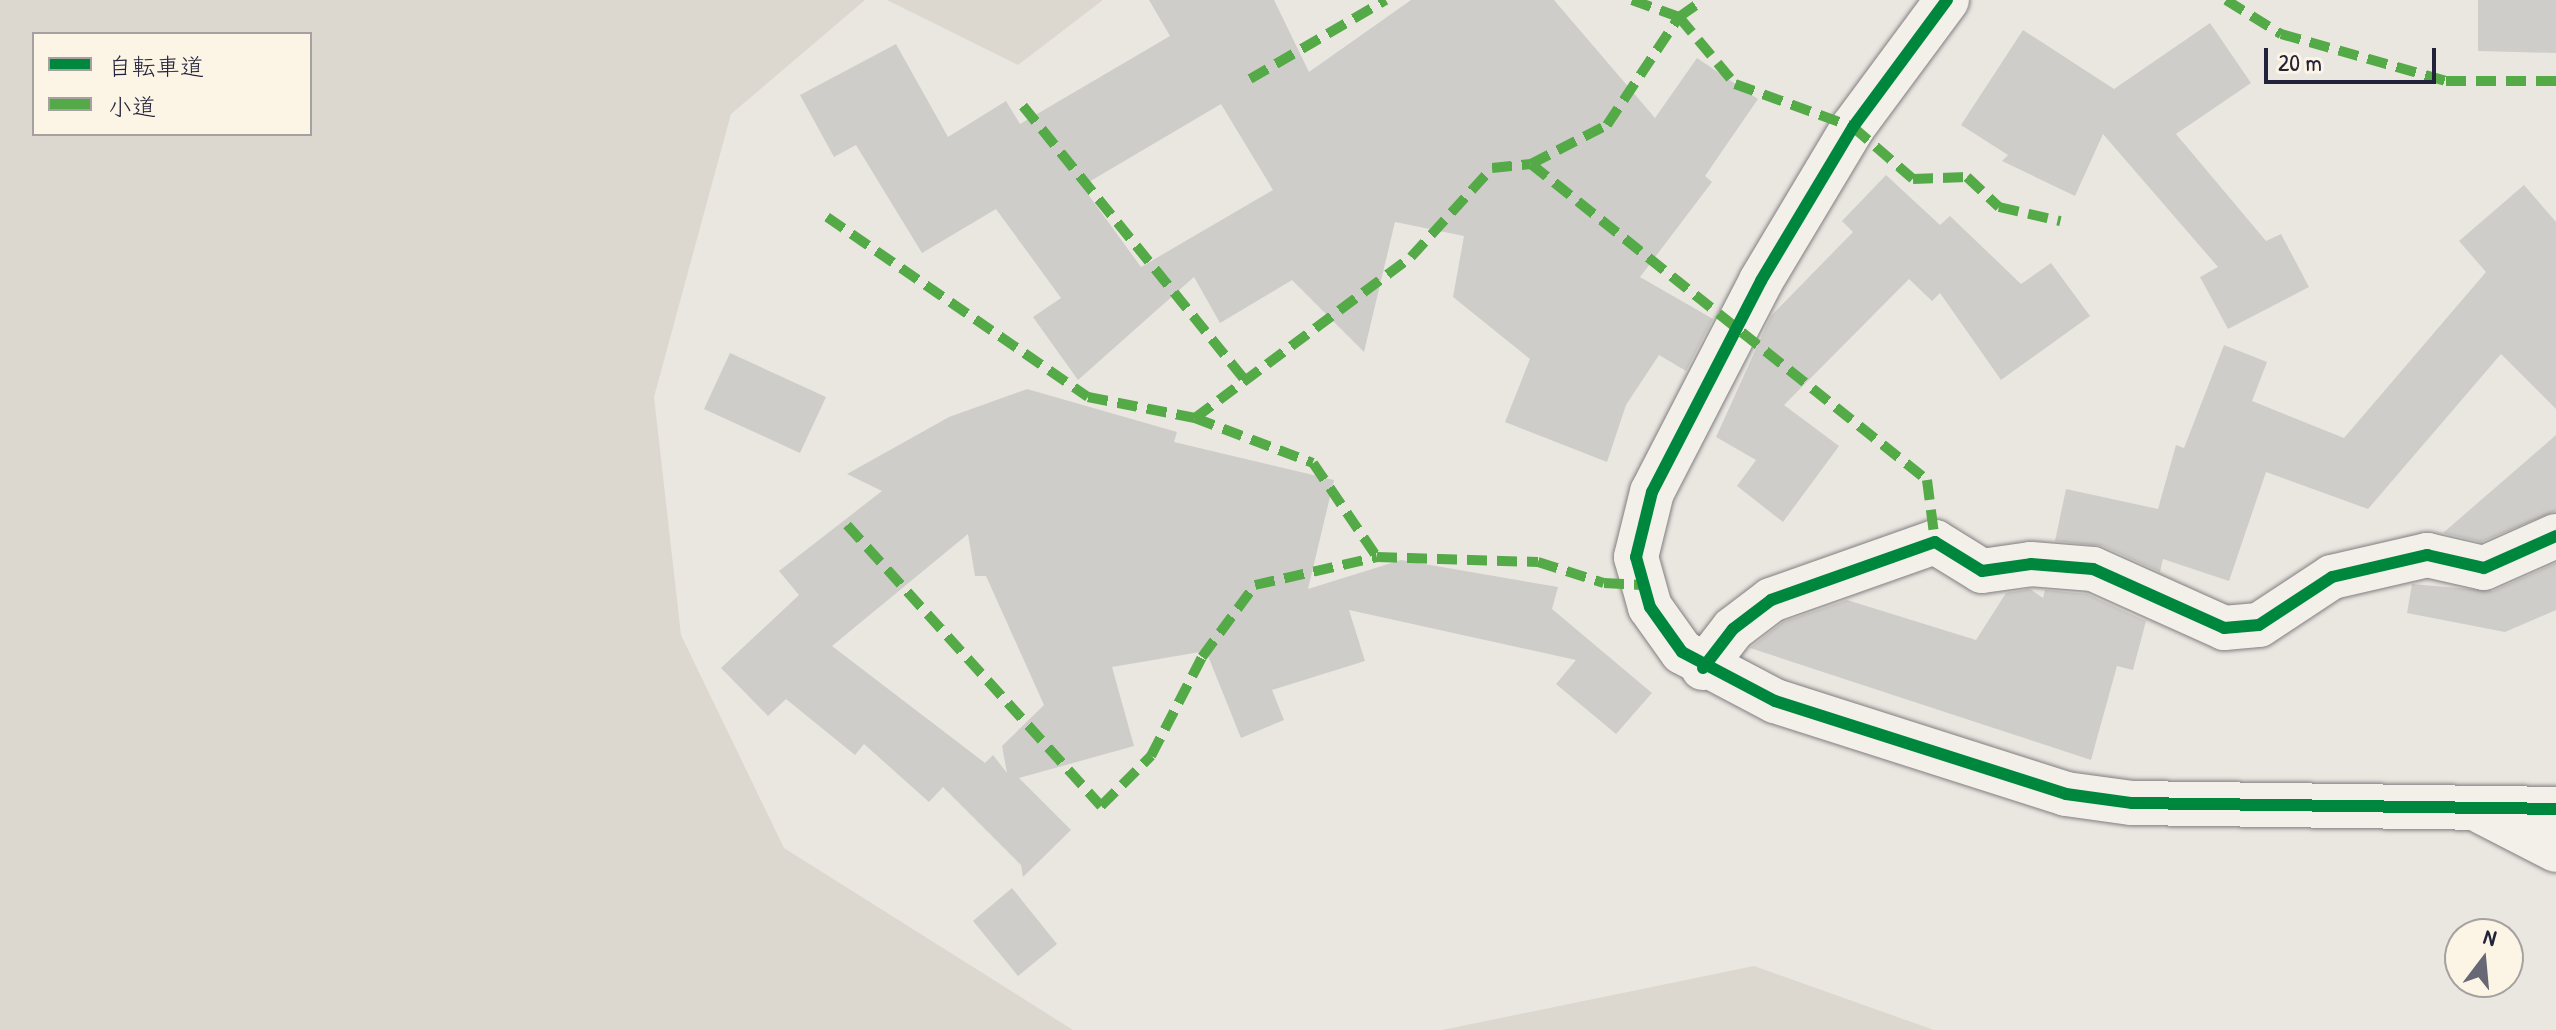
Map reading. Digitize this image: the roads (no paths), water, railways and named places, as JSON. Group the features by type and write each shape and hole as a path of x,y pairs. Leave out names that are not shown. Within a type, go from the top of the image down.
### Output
{"street":[{"path":"1947,0 1853,127 1768,268 1642,520 1636,557 1650,607 1682,652 1703,668 1775,701 2066,794 2132,803 2556,809"},
{"path":"1703,668 1733,629 1771,600 1935,542 1982,571 2031,564 2093,569 2224,628 2259,625 2332,577 2427,555 2484,568 2556,536"},
{"path":"2473,807 2556,850"}]}
